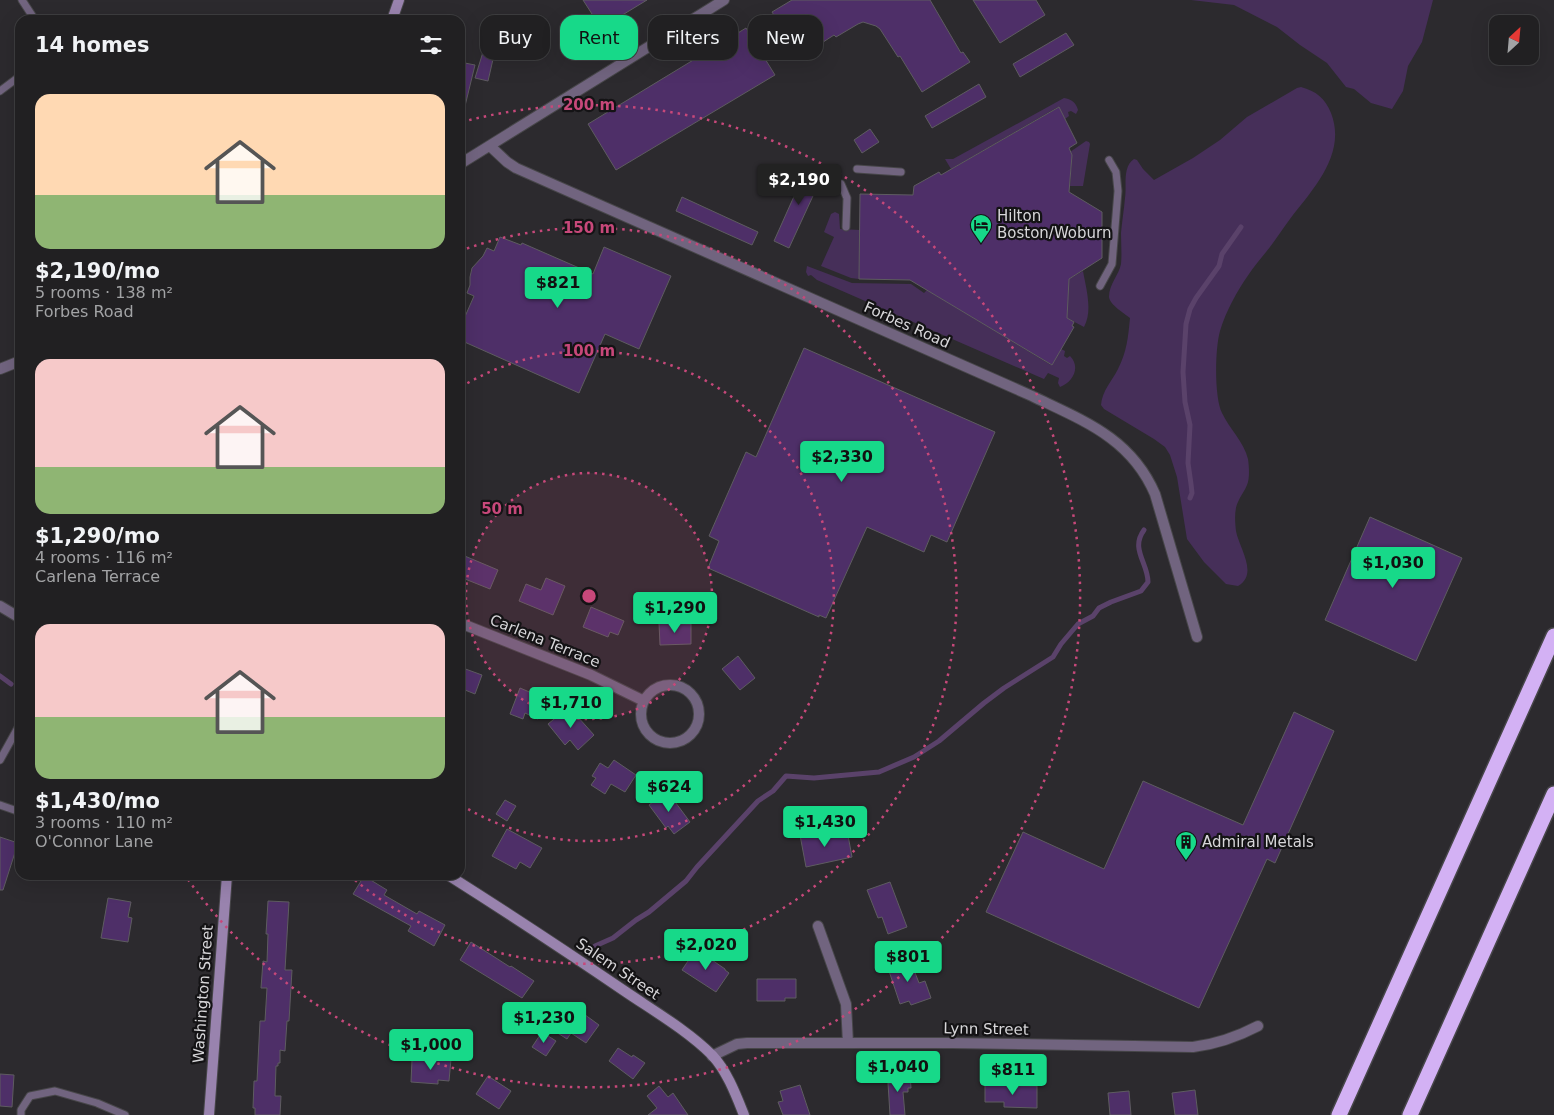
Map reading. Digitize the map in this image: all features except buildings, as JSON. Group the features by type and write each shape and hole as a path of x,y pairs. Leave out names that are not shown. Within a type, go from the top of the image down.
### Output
{"highway":[{"path":"1339,1115 1554,636"},
{"path":"1410,1115 1554,794"}],"main road":[{"path":"394,15 399,0"},
{"name":"Washington Street","path":"209,1115 227,880"},
{"name":"Salem Street","path":"456,880 567,952 692,1039 712,1056 730,1083 744,1115"}],"street":[{"path":"465,161 724,0"},
{"name":"Forbes Road","path":"490,146 516,168 1032,396 1109,436 1133,457 1146,475 1155,494 1197,637"},
{"path":"0,369 15,364"},
{"path":"0,606 15,615"},
{"name":"Carlena Terrace","path":"465,624 591,675 644,701"},
{"path":"667,685 685,689 692,696 698,708 698,721 694,730 690,735 677,742 657,740 650,735 643,725 641,712 644,701 656,688 667,685"},
{"path":"818,926 846,1004 848,1043"},
{"name":"Lynn Street","path":"712,1056 737,1044 747,1043 1073,1044 1193,1047 1207,1046 1227,1040 1258,1026"}],"lane":[{"path":"22,0 32,15"},
{"path":"0,91 15,80"},
{"path":"1100,286 1112,264 1118,191 1116,172 1109,160"},
{"path":"857,169 901,172"},
{"path":"841,184 847,198 846,227"},
{"path":"0,760 15,733"},
{"path":"0,805 15,810"},
{"path":"22,1115 21,1110 30,1096 55,1091 97,1103 124,1115"}],"shaded area":[{"path":"1191,0 1433,0 1422,42 1408,66 1403,91 1392,109 1371,103 1354,89 1346,87 1327,63 1277,27 1234,5"},
{"path":"1301,87 1319,96 1326,103 1331,113 1335,128 1335,143 1331,157 1308,196 1240,287 1225,316 1218,339 1216,372 1219,406 1243,447 1249,465 1248,482 1235,512 1236,531 1247,568 1247,575 1244,581 1238,586 1226,584 1204,562 1187,539 1177,477 1170,455 1165,447 1104,409 1101,405 1105,391 1118,369 1125,350 1130,318 1112,303 1109,292 1121,264 1121,233 1126,172 1130,162 1134,159 1137,160 1154,180 1220,140 1247,117"},
{"path":"1064,98 1075,103 1078,110 1076,114 1071,111 1068,112 1069,116 1065,119 1058,107 951,169 945,159 953,159"},
{"path":"1086,141 1090,144 1083,186 1070,186 1072,155 1070,152"},
{"path":"835,212 839,214 840,229 860,230 859,279 851,278 821,266 834,237 824,232 831,214"},
{"path":"807,266 852,283 911,284 924,293 927,290 1051,365 1061,349 1065,351 1064,356 1067,358 1070,356 1075,365 1074,374 1069,382 1060,387 1058,383 1059,378 1048,373 1044,379 817,280 811,275 808,276 806,272"},
{"path":"1083,271 1088,307 1087,321 1084,327 1067,318 1069,279"}],"waterway":[{"path":"1190,498 1192,493 1188,463 1190,425 1185,402 1183,372 1186,324 1190,309 1196,298 1219,266 1222,254 1241,227"},
{"path":"595,946 613,938 649,912 686,881 758,801 773,791 786,776 814,778 879,772 914,757 939,741 1004,688 1053,657 1078,624 1093,616 1099,608 1141,591 1148,582 1139,550 1140,537 1144,530"},
{"path":"0,676 11,684"}],"place":[{"name":"Hilton Boston/Woburn","path":"981,244"},
{"name":"Admiral Metals","path":"1186,861"}]}
